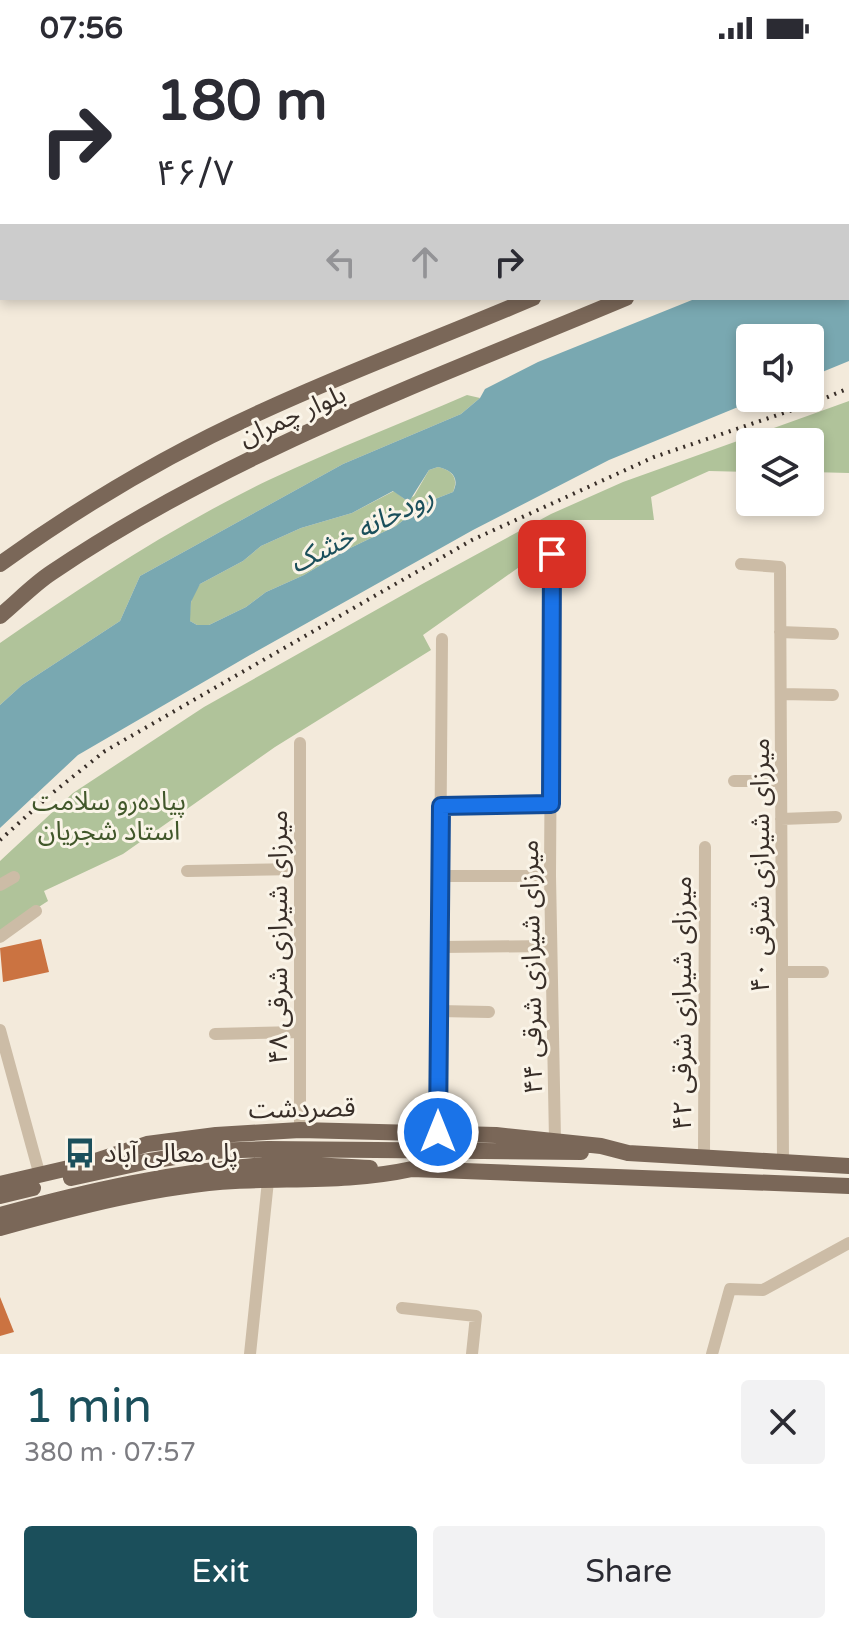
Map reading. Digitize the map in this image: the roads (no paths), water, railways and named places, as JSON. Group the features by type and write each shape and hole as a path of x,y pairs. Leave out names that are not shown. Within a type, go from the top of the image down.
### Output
{"main road":[{"name":"بلوار چمران","path":"0,564 27,544 166,459 249,417 528,300"},
{"name":"بلوار چمران","path":"0,616 48,574 184,492 278,445 621,300"},
{"path":"0,600 41,581"},
{"name":"قصردشت","path":"0,1184 32,1178 147,1144 216,1135 300,1130 438,1132 551,1146"},
{"path":"0,1193 144,1162 211,1151 268,1149 551,1146 704,1159 849,1166"},
{"path":"0,1215 97,1190 189,1173 268,1165 849,1186"},
{"path":"5,1228 38,1217 175,1188 234,1181 376,1177 412,1169"},
{"path":"0,1177 32,1178"},
{"path":"0,1193 32,1178"}],"street":[{"name":"۴۴ میرزای شیرازی شرقی","path":"551,1146 552,554"},
{"name":"۴۰ میرزای شیرازی شرقی","path":"741,564 780,567 783,1163"},
{"path":"780,632 833,634"},
{"path":"438,1132 442,639"},
{"path":"781,694 833,695"},
{"name":"۴۸ میرزای شیرازی شرقی","path":"300,743 300,1130"},
{"path":"734,781 781,781"},
{"path":"441,806 551,804"},
{"path":"781,819 836,817"},
{"name":"۴۲ میرزای شیرازی شرقی","path":"704,1159 705,847"},
{"path":"187,871 300,869"},
{"path":"440,876 550,876"},
{"path":"0,885 14,877"},
{"path":"0,937 36,911"},
{"path":"440,947 551,946"},
{"path":"782,972 823,972"},
{"path":"439,1011 489,1012"},
{"path":"0,1030 32,1178"},
{"path":"215,1034 299,1032"},
{"path":"250,1354 268,1181"},
{"path":"712,1354 730,1289 763,1290 849,1243"},
{"path":"402,1308 476,1316 472,1354"}],"water":[{"path":"692,300 849,300 849,361 824,371 824,324 736,324 736,408 609,460 473,530 250,655 78,755 0,828 0,705 22,685 120,621 140,576 343,464 461,414 480,398 485,389 538,362","holes":["443,468 455,479 453,492 425,503 396,526 266,592 246,607 209,625 197,625 190,621 191,602 200,584 243,561 261,546 301,528 352,513 393,491 410,500 429,470"]}],"railway":[{"path":"0,840 105,751 472,540 654,457 849,388"}],"place":[{"name":"پل معالی آباد","path":"80,1153"}],"water label":[{"name":"رودخانه خشک","path":"361,529"}],"park label":[{"name":"پیاده‌رو سلامت استاد شجریان","path":"109,816"}]}
